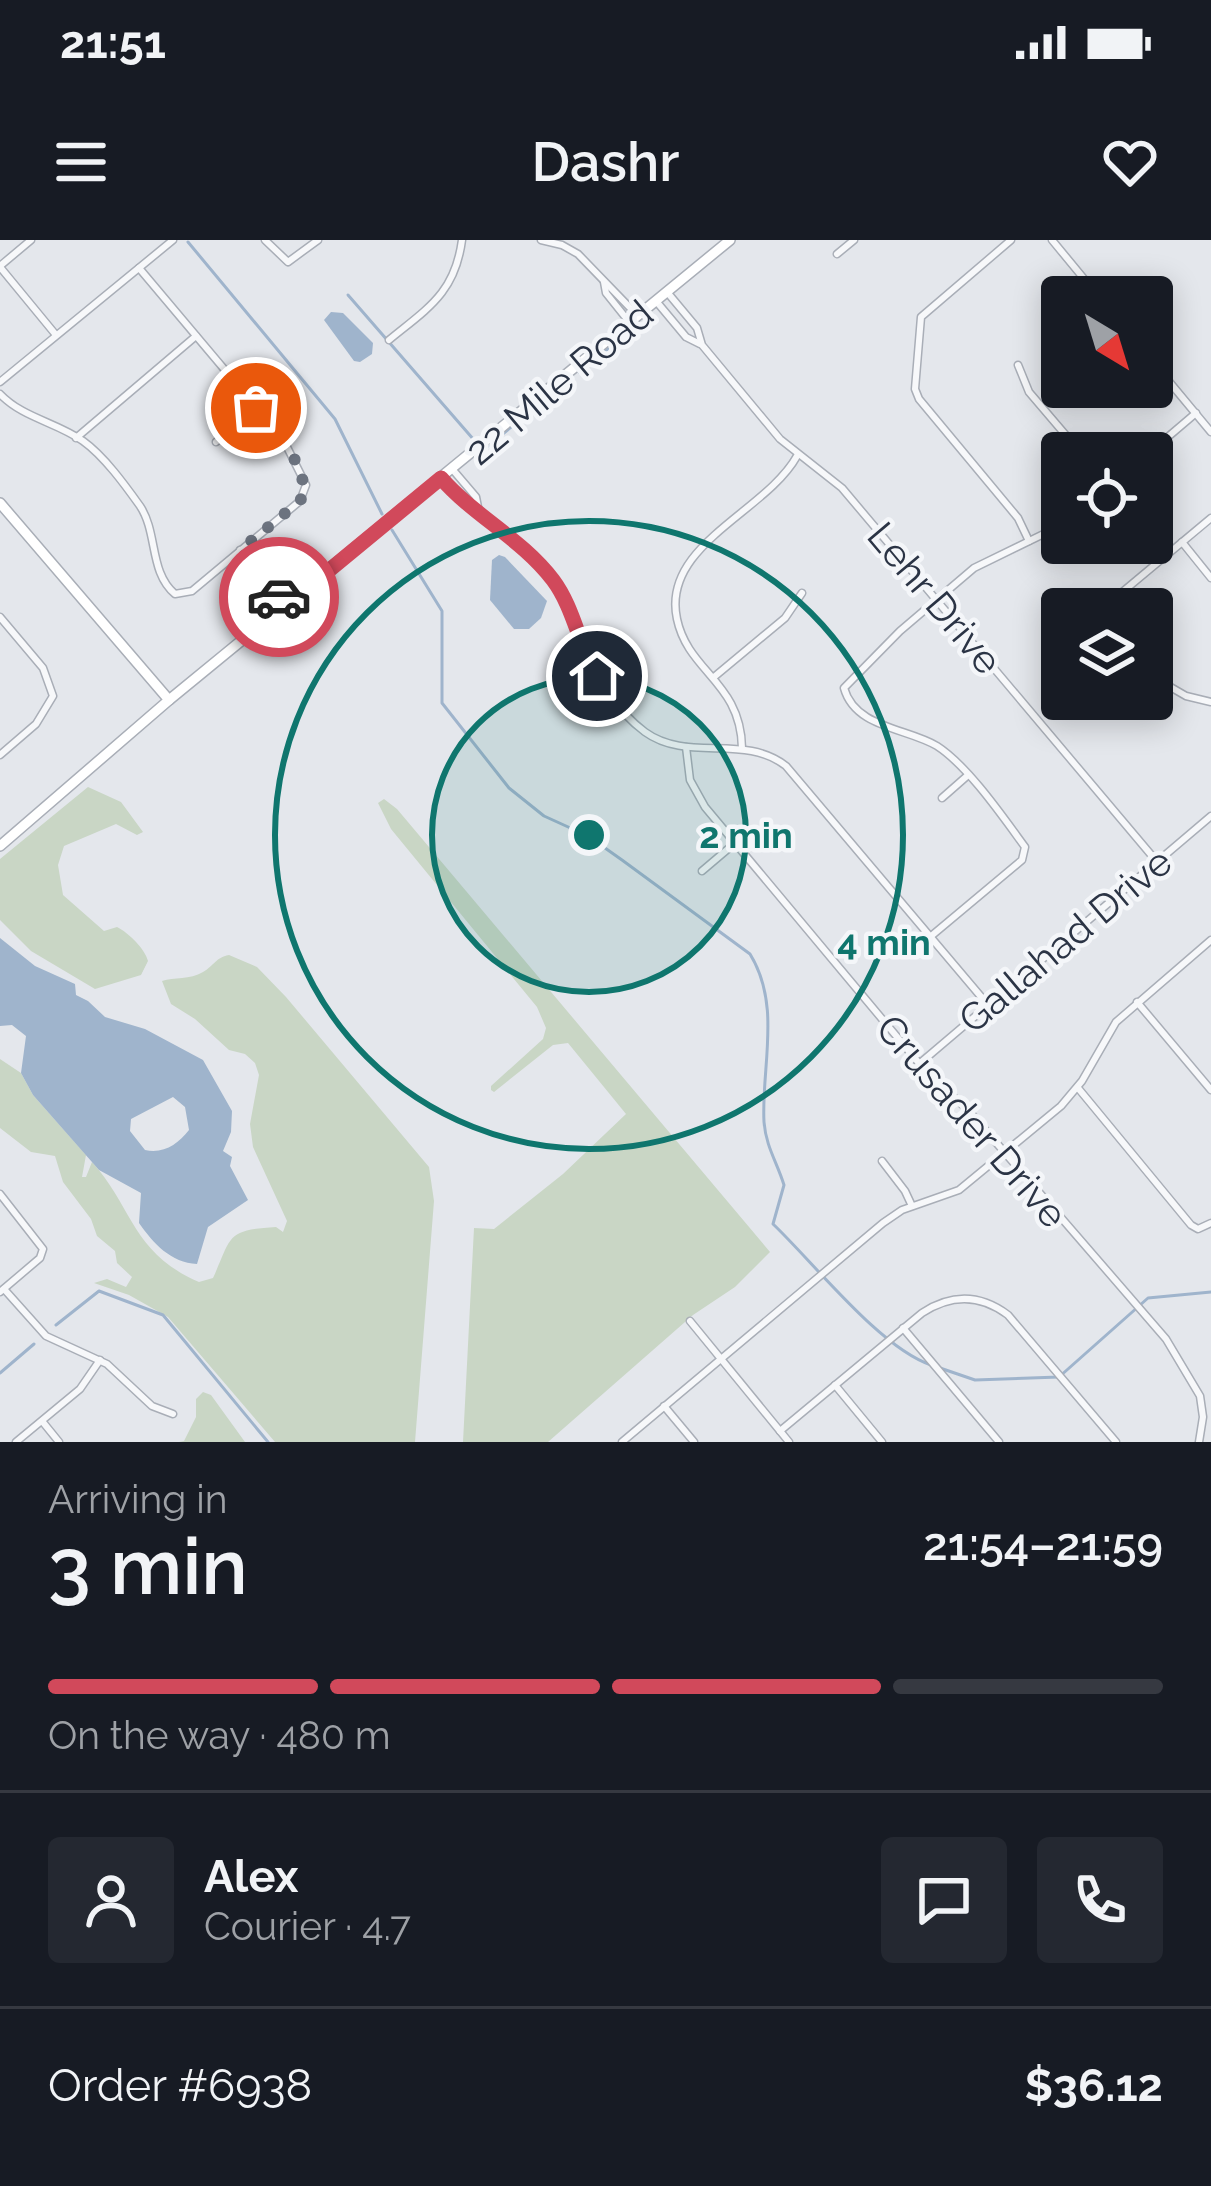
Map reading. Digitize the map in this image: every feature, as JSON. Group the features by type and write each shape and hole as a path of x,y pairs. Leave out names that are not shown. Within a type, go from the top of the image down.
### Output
{"street":[{"path":"31,240 0,266 56,335"},
{"path":"0,382 173,240"},
{"path":"265,240 288,262 318,240"},
{"path":"389,340 447,288 462,240"},
{"path":"541,240 578,254 614,287 634,320"},
{"name":"22 Mile Road","path":"0,846 169,700 730,240"},
{"path":"837,254 854,240"},
{"path":"1010,240 920,320 916,396 1018,518 1029,541"},
{"path":"1052,240 1082,276"},
{"path":"0,394 93,450 141,508 160,574 170,591 179,595 192,590 306,493 295,457 139,268"},
{"name":"Lehr Drive","path":"667,292 697,328 702,345 780,439 836,480 1157,862"},
{"name":"Lehr Drive","path":"656,302 686,337 702,345"},
{"path":"76,437 196,336"},
{"path":"1018,365 1029,392 1063,432"},
{"path":"1173,386 1211,432"},
{"path":"216,442 256,408"},
{"path":"1173,433 1196,413"},
{"path":"742,748 738,714 680,630 676,590 694,555 781,482 798,454"},
{"path":"453,470 476,497 479,512"},
{"path":"441,478 464,506 479,512 550,577 592,668 638,727 662,741 686,747 742,748 774,757 793,772 988,1005"},
{"path":"0,503 169,700"},
{"path":"1127,588 1211,518"},
{"path":"930,937 1027,852 968,776 936,746 869,718 844,691 893,637 981,563 1041,535"},
{"path":"251,541 299,596"},
{"path":"1182,542 1211,578"},
{"path":"240,550 287,605"},
{"path":"714,677 785,618 802,593"},
{"path":"0,617 43,668 53,696 36,724 0,755"},
{"path":"1173,688 1211,702"},
{"name":"Crusader Drive","path":"686,747 692,788 735,843 919,1064 968,1110 1181,1361 1201,1396 1206,1431 1198,1442"},
{"path":"942,798 968,776"},
{"name":"Gallahad Drive","path":"919,1064 1211,816"},
{"path":"702,871 735,843"},
{"path":"622,1442 883,1223 912,1206 959,1190 1005,1153 1078,1088 1111,1029 1137,1002 1210,944"},
{"path":"1137,1002 1211,1090"},
{"path":"1078,1088 1198,1229 1211,1222"},
{"path":"881,1161 912,1206"},
{"path":"0,1194 44,1249 2,1291 46,1336 100,1360 152,1406 173,1414"},
{"path":"780,1431 904,1328 938,1304 968,1298 1009,1315 1116,1442"},
{"path":"690,1321 789,1442"},
{"path":"904,1328 999,1442"},
{"path":"16,1442 80,1389 100,1360"},
{"path":"835,1385 882,1442"},
{"path":"664,1406 694,1442"},
{"path":"42,1421 59,1442"}],"green space":[{"path":"88,787 121,802 143,832 137,835 116,824 64,846 58,865 63,895 104,931 117,927 126,933 148,961 141,975 95,989 31,951 0,920 0,859"},
{"path":"384,799 770,1252 735,1287 693,1315 548,1442 463,1442 474,1228 494,1229 563,1174 626,1114 568,1043 553,1045 491,1090 543,1039 546,1028 537,1007 391,829 378,803"},
{"path":"229,955 257,967 286,997 429,1167 434,1201 415,1442 275,1442 168,1317 129,1295 94,1283 107,1279 126,1287 132,1277 117,1263 115,1251 97,1236 91,1219 63,1182 55,1156 31,1152 0,1128 0,1059 21,1073 33,1095 86,1155 82,1177 92,1162 147,1244 160,1258 199,1282 213,1278 232,1238 247,1230 276,1227 283,1232 287,1221 253,1147 250,1124 259,1075 255,1063 229,1050 171,1004 162,981 198,975"},
{"path":"203,1392 211,1395 245,1442 179,1442 196,1417 196,1399"}],"water":[{"path":"331,312 343,313 373,343 372,354 354,361 324,320"},
{"path":"499,555 547,601 541,618 529,629 514,629 490,600 492,560"},
{"path":"0,938 35,966 75,984 76,995 105,1017 145,1029 203,1060 232,1111 231,1132 223,1151 232,1157 230,1166 248,1200 208,1227 197,1264 171,1256 150,1238 139,1223 141,1193 99,1170 33,1095 21,1073 26,1036 12,1025 0,1026","holes":["173,1097 185,1107 189,1130 170,1147 145,1150 130,1131 131,1119"]}],"waterway":[{"path":"188,242 335,419 382,514"},
{"path":"348,295 474,440"},
{"path":"579,372 608,349"},
{"path":"483,450 570,379"},
{"path":"392,530 442,611 442,703 509,788 544,816 588,836 750,954 760,974 768,1016 765,1131 784,1185 773,1224 869,1323 911,1356 931,1365"},
{"path":"56,1325 99,1291 163,1315 268,1442"},
{"path":"940,1368 975,1380 1059,1377 1148,1298 1211,1292"},
{"path":"0,1373 34,1344"}],"way so far":[{"path":"256,408 291,450 306,489 300,501 240,550 279,597"}],"route":[{"path":"279,597 287,605 441,478 464,506 479,512 550,577 597,676"}]}
